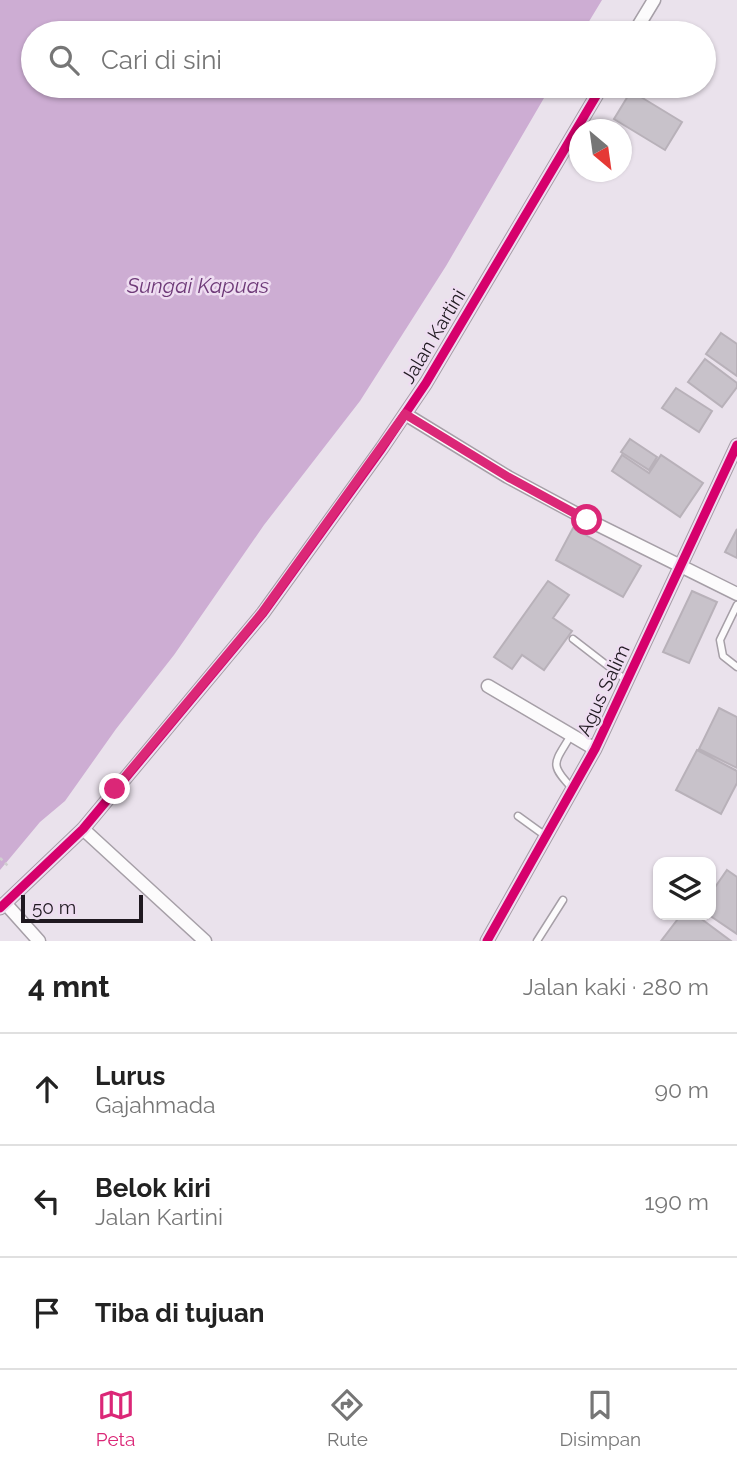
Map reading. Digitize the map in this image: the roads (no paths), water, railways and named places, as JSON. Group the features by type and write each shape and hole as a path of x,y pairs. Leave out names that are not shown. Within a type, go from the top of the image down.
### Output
{"street":[{"path":"641,21 654,0"},
{"name":"Jalan Kartini","path":"2,906 83,829 262,613 405,414 595,98"},
{"path":"405,414 508,477 680,568 737,594"},
{"name":"Agus Salim","path":"487,941 595,749 737,445"},
{"path":"488,685 595,749"},
{"path":"83,829 205,941"},
{"path":"2,906 39,941"}],"lane":[{"path":"737,605 720,640 723,656 737,667"},
{"path":"573,639 626,680"},
{"path":"571,735 555,767 574,789"},
{"path":"518,816 547,837"},
{"path":"537,941 563,900"}],"water":[{"name":"Sungai Kapuas","path":"0,0 602,0 589,21 21,21 21,98 544,98 446,266 360,401 264,525 174,655 116,729 65,801 40,822 0,870"}]}
